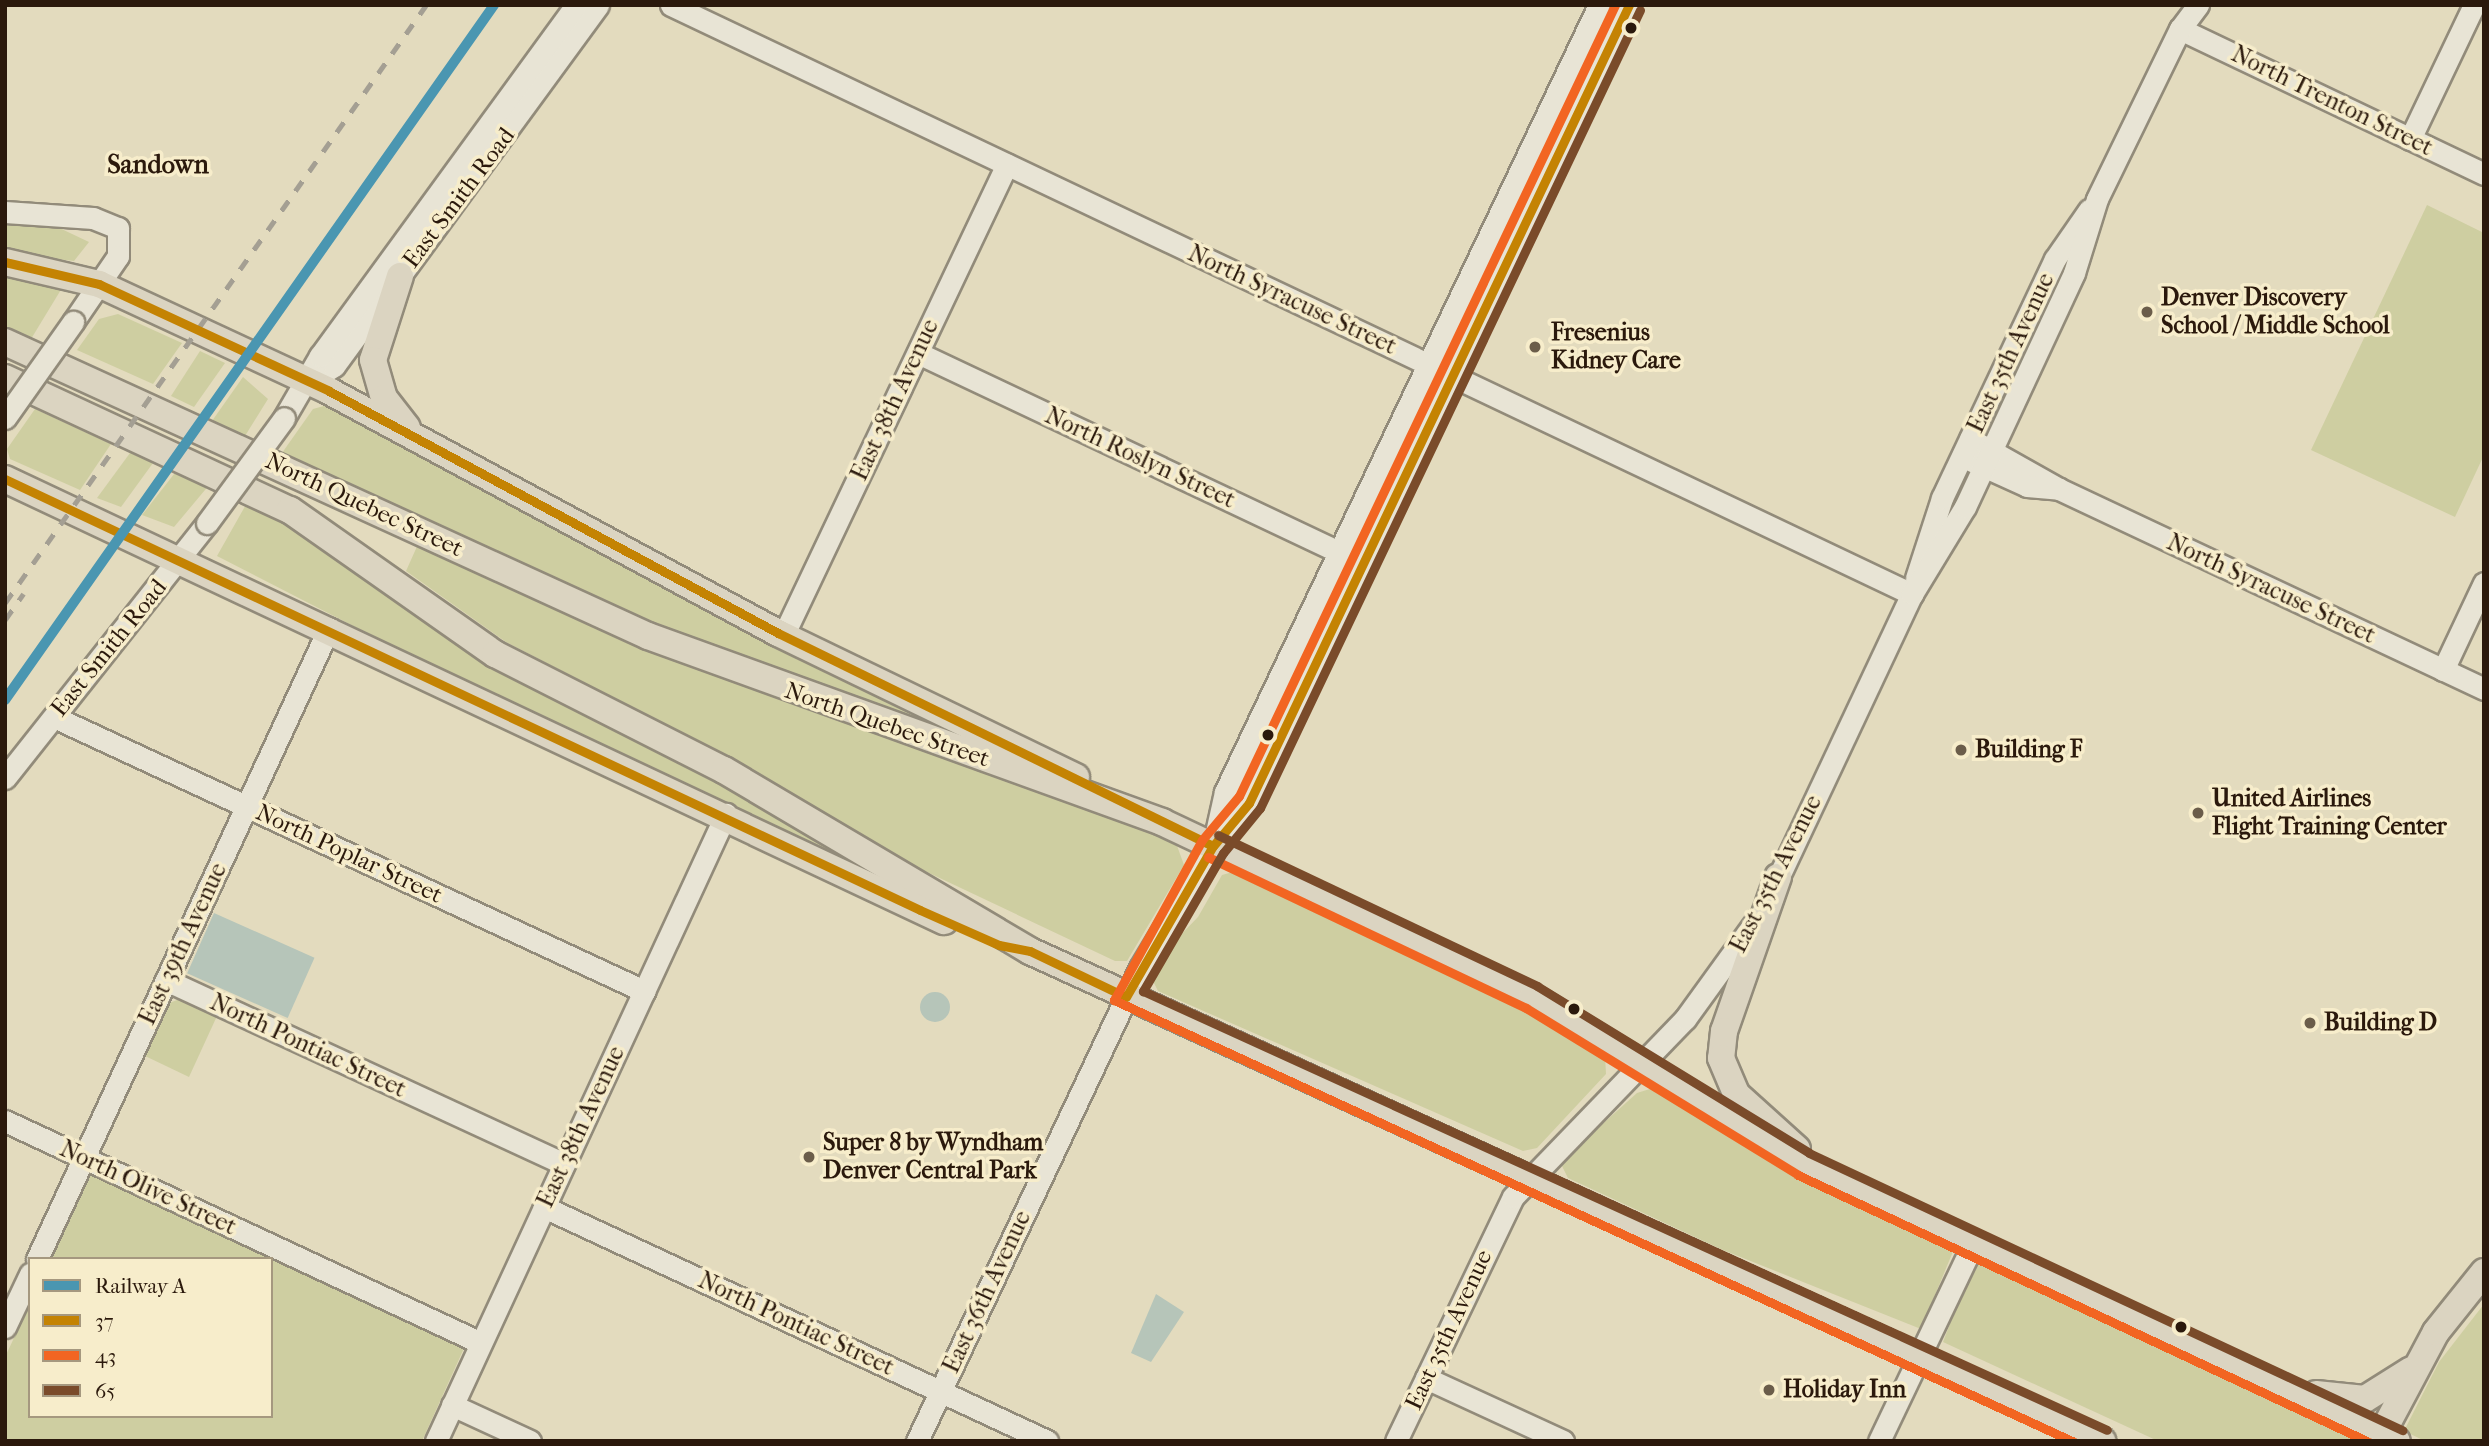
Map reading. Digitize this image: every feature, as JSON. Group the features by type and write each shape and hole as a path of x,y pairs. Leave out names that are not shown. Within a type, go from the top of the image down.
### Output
{"main road":[{"path":"5,262 99,284 310,382 783,636 1161,822"},
{"path":"400,276 373,360 384,398 418,438"},
{"name":"North Quebec Street","path":"5,342 625,627 1161,822 1503,982 1827,1176 2386,1438"},
{"name":"North Quebec Street","path":"5,378 290,510 495,654 735,776 1031,951 1126,997 2102,1441"},
{"path":"5,479 726,814 970,933 1031,951"},
{"path":"1779,877 1724,1031 1721,1058 1736,1094 1827,1176"},
{"path":"2386,1438 2416,1366 2484,1272"},
{"path":"2283,1388 2365,1399 2416,1366"}],"street":[{"name":"East Smith Road","path":"5,778 207,523 310,382 344,323 576,5"},
{"name":"East Smith Road","path":"310,382 334,366 598,5"},
{"name":"North Syracuse Street","path":"671,5 1912,594"},
{"name":"East 36th Avenue","path":"1213,846 1225,792 1599,5"},
{"name":"East 36th Avenue","path":"917,1441 1126,997 1213,846 1249,803 1629,5"},
{"name":"East 35th Avenue","path":"2180,29 2184,5"},
{"name":"East 35th Avenue","path":"1396,1441 1492,1239 1528,1178 1643,1064 1727,966 1779,877 1912,594 1988,458 2074,273 2097,199 2180,29 2198,5"},
{"path":"2410,139 2474,5"},
{"name":"North Trenton Street","path":"2180,29 2484,174"},
{"name":"East 38th Avenue","path":"783,636 1007,164"},
{"name":"East 35th Avenue","path":"1912,594 1966,448 2055,259 2097,199"},
{"path":"5,212 109,222 122,243 99,284 5,418"},
{"name":"North Roslyn Street","path":"918,353 1363,564"},
{"name":"North Syracuse Street","path":"1966,448 1988,458 2027,486 2059,489 2484,689"},
{"path":"2443,670 2484,583"},
{"name":"East 39th Avenue","path":"38,1257 328,628"},
{"name":"North Poplar Street","path":"54,716 644,991"},
{"name":"East 38th Avenue","path":"436,1441 726,814"},
{"name":"North Pontiac Street","path":"166,980 564,1164"},
{"name":"North Olive Street","path":"5,1121 481,1343"},
{"name":"North Pontiac Street","path":"544,1207 1047,1441"},
{"path":"1879,1441 1973,1244"},
{"path":"5,1327 28,1278"},
{"path":"1426,1378 1563,1441"},
{"path":"452,1405 530,1441"}],"green space":[{"path":"2427,205 2484,233 2484,455 2455,517 2311,450"},
{"path":"5,222 51,224 89,242 74,261 5,253"},
{"path":"5,273 62,288 31,339 5,329"},
{"path":"118,314 182,343 153,384 77,350 99,319"},
{"path":"200,351 225,363 194,407 171,396"},
{"path":"243,377 268,399 245,436 212,421"},
{"path":"331,404 1000,750 636,618 282,453 313,409"},
{"path":"35,409 111,444 80,490 10,459 7,449"},
{"path":"130,453 153,463 121,507 97,498"},
{"path":"178,469 210,484 174,527 142,515"},
{"path":"248,501 290,522 487,662 753,798 862,868 445,673 217,556"},
{"path":"419,542 665,654 1136,825 1176,843 1184,865 1127,961 1115,961 891,855 751,769 506,642 406,571"},
{"path":"1236,871 1524,1006 1605,1055 1606,1074 1537,1148 1523,1151 1158,991 1152,979 1169,947 1198,917 1222,875"},
{"path":"180,999 217,1016 189,1077 143,1055 169,1003"},
{"path":"1653,1088 1751,1150 1954,1249 1921,1329 1723,1250 1568,1178 1562,1166 1568,1155 1637,1093"},
{"path":"89,1174 270,1257 51,1257"},
{"path":"273,1258 465,1346 422,1441 5,1441 5,1357 28,1308 28,1418 273,1418"},
{"path":"1984,1263 2363,1437 2365,1441 2158,1441 1943,1342 1972,1266"},
{"path":"2484,1304 2484,1441 2425,1441 2404,1431 2439,1362"}],"shaded area":[{"path":"214,913 314,958 288,1018 187,973"},
{"path":"935,992 941,993 949,1001 949,1013 941,1021 935,1022 929,1021 921,1013 920,1007 921,1001 929,993"},
{"path":"1156,1294 1184,1312 1151,1362 1131,1353"}],"railway":[{"path":"5,603 426,5"},
{"path":"5,620 23,594"}],"rail line":[{"name":"A","path":"5,700 494,5"}],"transit line":[{"name":"43","path":"1615,5 1239,796 1202,840 1114,1000 2072,1441"},
{"name":"37","path":"5,479 920,910 999,945 1030,951 1126,997 1213,846 1249,803 1629,5"},
{"name":"65","path":"1640,10 1260,808 1223,853 1143,991 2107,1430"},
{"name":"37","path":"5,262 99,284 329,391 778,633 1213,846"},
{"name":"65","path":"1218,835 1537,986 1809,1153 2402,1430"},
{"name":"43","path":"1208,857 1526,1008 1798,1175 2367,1441"}],"place":[{"name":"Denver Discovery School / Middle School","path":"2147,312"},
{"name":"Fresenius Kidney Care","path":"1535,347"},
{"name":"Building F","path":"1961,750"},
{"name":"United Airlines Flight Training Center","path":"2198,813"},
{"name":"Building D","path":"2310,1023"},
{"name":"Super 8 by Wyndham Denver Central Park","path":"809,1157"},
{"name":"Holiday Inn","path":"1769,1390"}],"district":[{"name":"Sandown","path":"158,165"}]}
